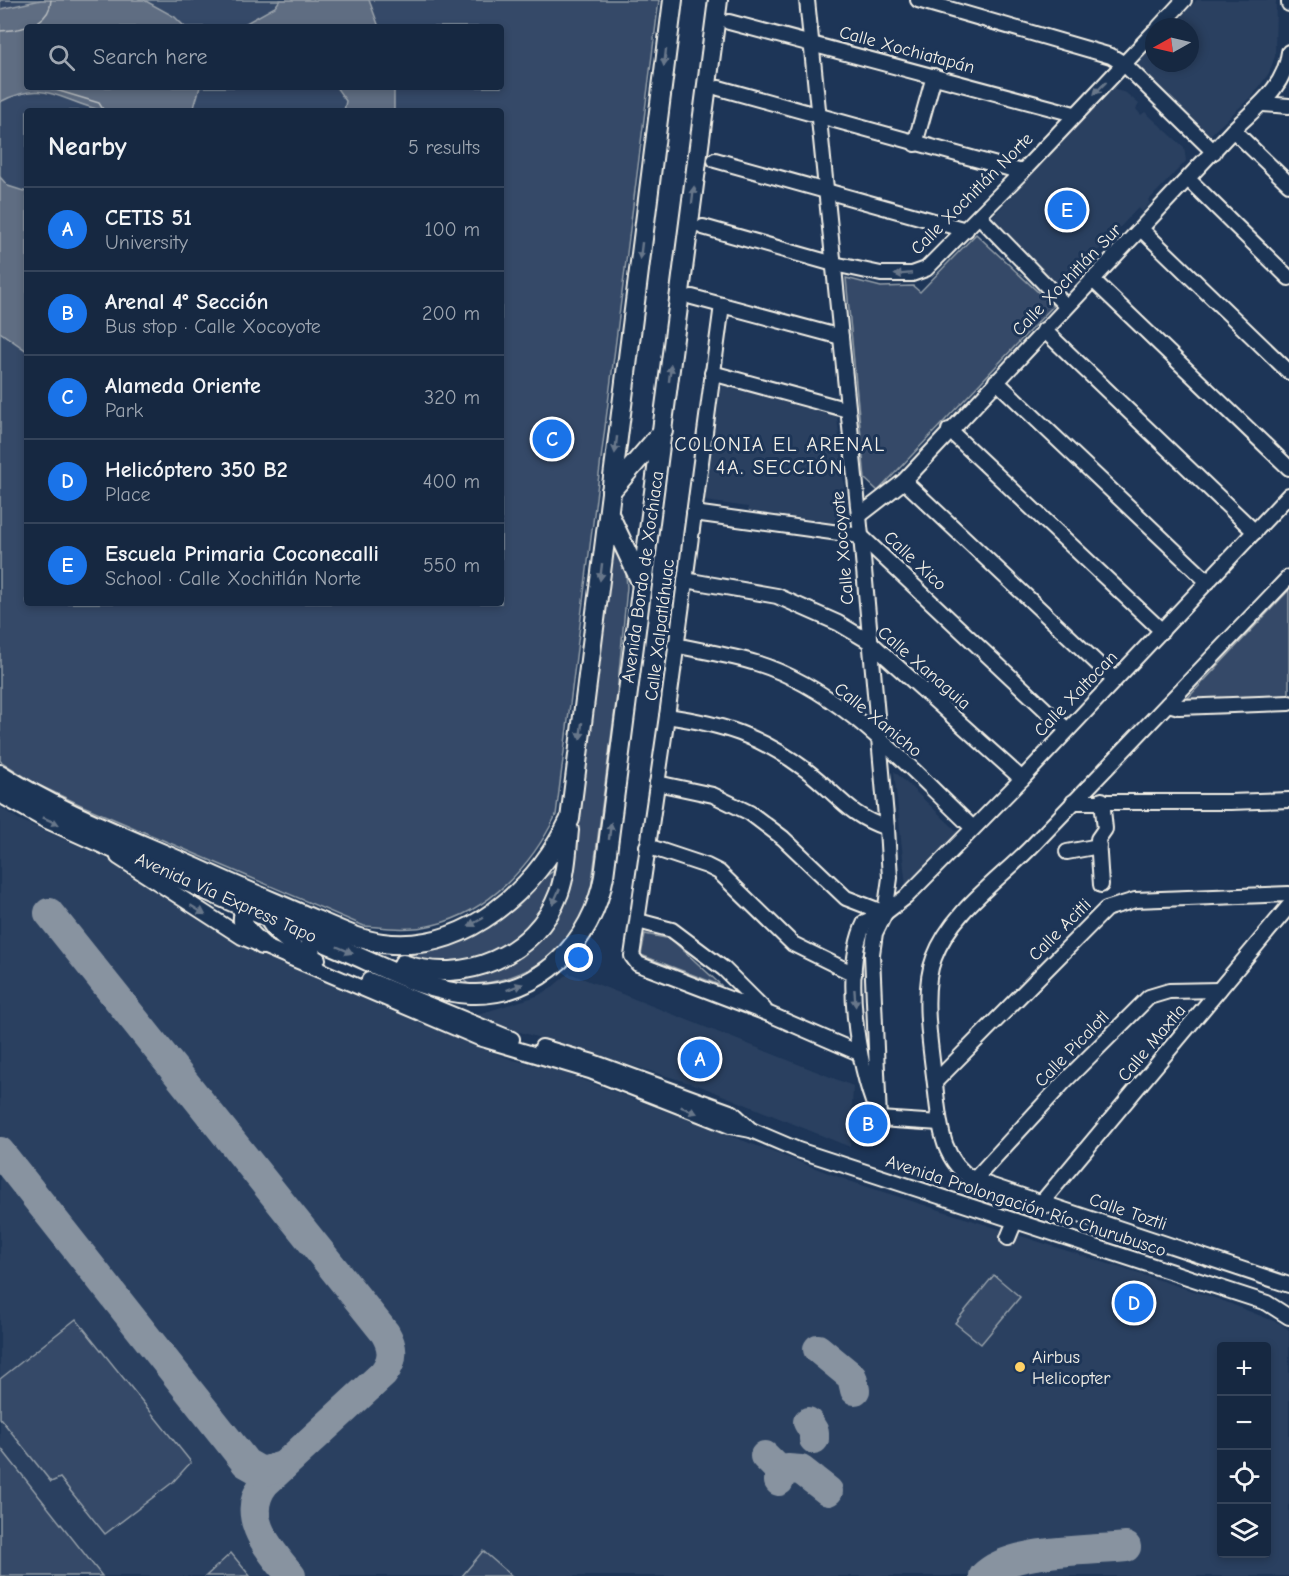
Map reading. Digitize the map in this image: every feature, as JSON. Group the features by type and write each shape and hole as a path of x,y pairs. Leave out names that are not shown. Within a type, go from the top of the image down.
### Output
{"main road":[{"path":"361,938 409,967 437,972 458,972 491,962 528,938 559,894 565,866 673,0"},
{"name":"Avenida Bordo de Xochiaca","path":"457,992 495,992 515,987 542,974 571,950 594,915 604,876 718,0"},
{"path":"611,491 663,431"},
{"path":"609,513 641,582"},
{"name":"Avenida Vía Express Tapo","path":"0,774 50,803 249,900"},
{"name":"Avenida Vía Express Tapo","path":"0,793 35,814 98,842 268,908 361,938"},
{"path":"361,938 392,944 426,942 463,929 486,917 532,879 556,846 570,819"},
{"path":"249,900 242,915 243,926 262,945"},
{"name":"Avenida Vía Express Tapo","path":"268,908 318,939 428,985 457,992"},
{"path":"310,956 311,944 318,939"},
{"path":"457,992 458,972"}],"street":[{"name":"Calle Xocoyote","path":"807,0 824,189 834,264 861,536 887,828 890,878 885,914 875,933 872,954 879,1119"},
{"path":"918,0 957,5 1111,56 1124,63 1214,152"},
{"path":"1166,18 1180,1"},
{"name":"Calle Xochiatapán","path":"729,22 811,42 1074,114"},
{"name":"Calle Xochitlán Norte","path":"703,227 834,264 881,274 912,274 926,269 1022,172 1074,114 1145,41"},
{"name":"Calle Xochitlán Sur","path":"859,516 904,481 949,430 1233,130 1263,104 1276,88 1289,59 1289,52"},
{"path":"915,144 934,76"},
{"path":"719,88 1022,172"},
{"path":"1263,104 1289,106"},
{"path":"1233,130 1289,184"},
{"path":"715,159 966,230"},
{"path":"1188,179 1289,278"},
{"path":"979,216 1066,306"},
{"path":"1141,229 1289,372"},
{"path":"1092,279 1289,468"},
{"path":"692,297 841,337"},
{"name":"Calle Xalpatláhuac","path":"722,305 633,960 769,1014"},
{"path":"1044,330 1255,532"},
{"path":"712,373 848,410"},
{"path":"996,381 1208,582"},
{"path":"949,430 1162,631"},
{"path":"904,481 1114,679"},
{"name":"Calle Xaltocan","path":"885,914 1022,779 1066,729 1162,631 1289,495"},
{"name":"Calle Xico","path":"694,513 861,536 1066,729"},
{"path":"885,914 865,922 855,950 854,974 859,1053 866,1088 879,1119 940,1123 928,999 931,966 947,931 1028,850 1289,577"},
{"name":"Calle Xanaguia","path":"685,580 777,596 838,623 870,642 1022,779"},
{"name":"Calle Xanicho","path":"675,645 755,663 778,672 832,702 879,740 973,828"},
{"path":"1168,704 1179,707 1289,703"},
{"path":"667,716 703,721 740,731 777,749 809,772 852,812 864,820 887,828"},
{"path":"657,783 712,795 750,813 783,838 846,898 885,914"},
{"path":"1101,885 1099,837 1105,829 1102,800"},
{"path":"1073,801 1289,800"},
{"name":"Avenida Prolongación Río Churubusco","path":"98,842 138,872 226,927 262,945 479,1038 590,1071 730,1126 751,1130 798,1150 1267,1303 1289,1317"},
{"path":"647,846 719,872 793,945 854,974"},
{"path":"1068,852 1099,846"},
{"name":"Calle Acitli","path":"935,1082 1106,909 1135,900 1289,894"},
{"name":"Calle Maxtla","path":"1042,1202 1289,906"},
{"name":"Avenida Prolongación Río Churubusco","path":"268,908 275,931 310,956 506,1037 593,1062 733,1113 751,1130"},
{"path":"638,921 672,930 724,969 769,1014 859,1053"},
{"name":"Calle Picalotl","path":"974,1180 1059,1088 1149,997 1169,991 1219,990"},
{"name":"Calle Toztli","path":"940,1123 946,1149 959,1169 974,1180 1289,1285"},
{"path":"1008,1238 1015,1221"}],"shaded area":[{"path":"0,0 659,0 556,815 535,851 506,884 490,898 453,919 416,928 364,926 36,784 0,761"},
{"path":"1197,0 1276,0 1275,56 1269,73 1254,94 1209,136 1132,69 1145,55 1145,72 1199,72 1199,18 1180,18"},
{"path":"1112,89 1126,93 1139,104 1136,109 1141,115 1145,112 1184,147 1186,161 1148,201 1150,203 1142,212 1138,208 1062,289 990,219"},
{"path":"976,234 1053,306 878,491 865,479 846,278 881,287 913,286 920,292"},
{"path":"721,385 837,417 848,525 748,511 748,507 705,501"},
{"path":"615,544 626,574 627,587 617,694 589,904 569,938 541,962 507,978 469,985 464,977 550,922 611,545"},
{"path":"1289,590 1289,698 1185,701"},
{"path":"894,771 958,832 906,887"},
{"path":"0,807 18,819 104,857 246,947 478,1047 513,1060 557,1070 852,1182 1221,1300 1281,1324 1289,1330 1289,1576 0,1576"},
{"path":"554,871 553,887 546,904 517,935 499,948 461,965 445,967 428,965 400,956 402,953 463,938 491,925 517,907 544,878"},
{"path":"645,934 671,939 722,986 641,955"},
{"path":"569,973 853,1086 850,1147 700,1086 480,1020 479,1014 537,996 550,989"},
{"path":"994,1275 1020,1297 981,1344 955,1323"},
{"path":"76,1319 191,1462 173,1482 105,1534 60,1478 51,1482 0,1418 0,1379"},
{"path":"0,1447 102,1576 0,1576"},
{"path":"483,1551 512,1576 462,1576"},
{"path":"231,1553 250,1576 206,1576"}],"water":[{"path":"41,0 144,0 175,17 182,24 24,24 24,90 199,90 194,108 94,108 42,92 16,95 0,102 0,9"},
{"path":"280,0 369,0 378,24 244,24 275,7"},
{"path":"338,90 394,90 394,108 345,108 346,101"},
{"path":"0,177 8,186 24,191 24,349 0,332"}],"taxiway":[{"path":"49,913 385,1333 390,1344 391,1359 383,1374 265,1483 258,1495 255,1508 260,1532 266,1544 291,1576"},
{"path":"0,1152 246,1463 262,1472 283,1466"},
{"path":"818,1349 852,1377 855,1390"},
{"path":"808,1422 814,1432 814,1439"},
{"path":"765,1456 780,1471 779,1481"},
{"path":"788,1469 801,1470 828,1491"},
{"path":"984,1576 996,1567 1030,1556 1126,1547"}],"place":[{"name":"Escuela Primaria Coconecalli","path":"1067,210"},
{"name":"Alameda Oriente","path":"552,439"},
{"name":"CETIS 51","path":"700,1059"},
{"name":"Arenal 4° Sección","path":"868,1124"},
{"name":"Helicóptero 350 B2","path":"1134,1303"},
{"name":"Airbus Helicopter","path":"1020,1367"}],"district":[{"name":"COLONIA EL ARENAL 4A. SECCIÓN","path":"780,456"}]}
